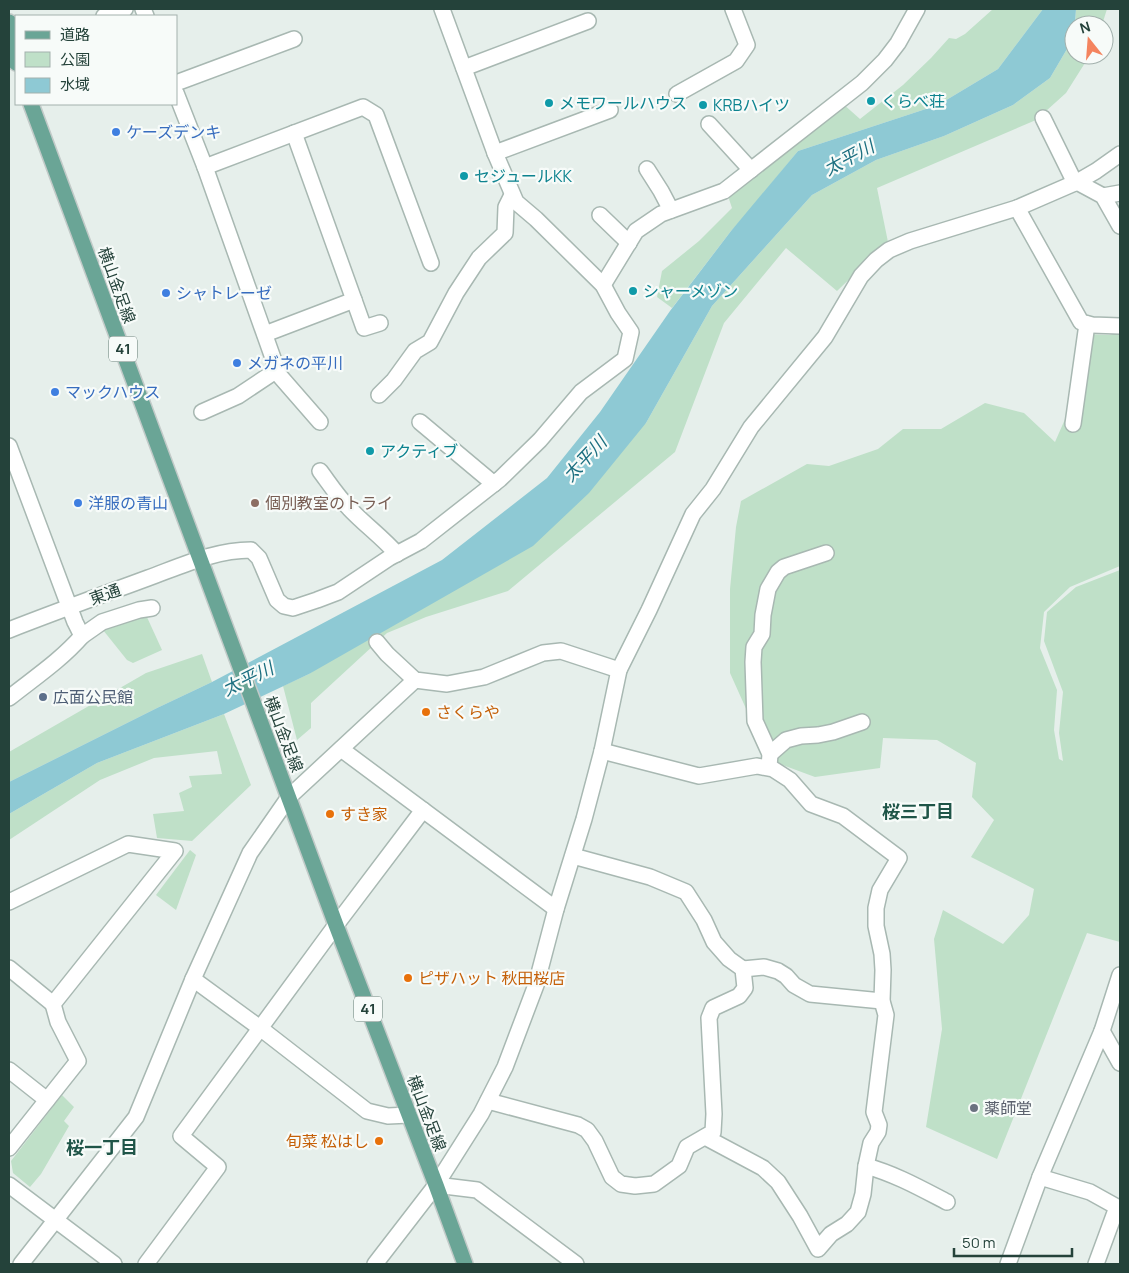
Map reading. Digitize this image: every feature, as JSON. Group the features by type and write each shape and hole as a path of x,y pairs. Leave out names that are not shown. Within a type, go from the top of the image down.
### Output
{"main road":[{"path":"9,22 12,52"},
{"name":"横山金足線","path":"31,105 336,925 465,1264"}],"street":[{"path":"107,15 125,9"},
{"path":"320,471 347,506 397,554 421,540 494,484 540,440 581,392 625,359 631,332 603,285 536,219 516,202 512,195 442,9"},
{"path":"677,94 736,61 747,45 733,9"},
{"path":"603,285 636,231 661,214 724,192 868,77 898,43 916,9"},
{"path":"464,68 588,21"},
{"path":"178,82 294,39"},
{"path":"178,98 205,167 279,375 320,422"},
{"path":"205,167 363,108 376,115 431,263"},
{"path":"495,153 610,110"},
{"path":"1043,118 1076,182 1103,196 1120,226"},
{"path":"709,124 751,170"},
{"path":"294,133 364,328 380,323"},
{"path":"375,1264 436,1185 481,1114 505,1067 536,985 556,909 584,819 602,750 619,670 693,514 713,489 751,427 825,337 861,276 876,260 889,250 910,241 1017,208 1076,182 1120,154"},
{"path":"647,169 671,210"},
{"path":"1103,196 1120,193"},
{"path":"379,395 394,380 415,351 430,342 456,293 480,258 505,233 506,207 512,195"},
{"path":"1017,208 1081,322 1092,325 1120,326"},
{"path":"600,216 629,243"},
{"path":"265,334 354,300"},
{"path":"1073,424 1087,324"},
{"path":"202,412 238,396 277,370"},
{"path":"420,422 494,484"},
{"path":"9,446 82,636"},
{"name":"東通","path":"9,630 201,559 238,550 251,550 259,558 277,600 284,606 293,608 338,592 397,554"},
{"path":"705,1137 763,1168 778,1182 818,1249 832,1234 847,1224 858,1212 863,1194 871,1143 878,1132 879,1125 874,1112 886,1015 882,1001 882,954 876,926 876,908 880,890 900,858 843,816 811,804 790,780 773,769 755,721 753,689 754,647 762,634 763,615 768,589 778,572 784,567 826,553"},
{"path":"9,698 48,668 82,636 102,622 139,610 152,608"},
{"path":"376,642 416,680 447,684 484,677 543,653 561,652 619,670"},
{"path":"21,1264 136,1117 193,979 250,853 289,797 416,680"},
{"path":"602,750 699,776 757,766 770,761 786,740 834,732 862,722"},
{"path":"341,749 556,909"},
{"path":"146,1264 218,1167 180,1136 423,810"},
{"path":"9,902 128,844 175,851 53,1004"},
{"path":"573,856 650,877 686,892 704,920 714,942 729,959 743,969 764,967 778,971 786,976 794,985 810,994 882,1001"},
{"path":"9,968 53,1004 58,1022 78,1061 9,1148"},
{"path":"488,1101 578,1125 587,1130 612,1177 621,1184 635,1186 654,1184 679,1166 686,1147 713,1132 714,1114 709,1018 713,1008 739,996 742,992 744,988 743,969"},
{"path":"1008,1264 1040,1177 1102,1031 1120,975"},
{"path":"193,979 367,1111 388,1116 409,1115"},
{"path":"1102,1031 1120,1062"},
{"path":"9,1070 47,1100"},
{"path":"866,1166 884,1171 947,1202"},
{"path":"1040,1177 1090,1192 1117,1207 1096,1264"},
{"path":"9,1185 114,1264"},
{"path":"436,1185 477,1190 576,1264"}],"green space":[{"path":"993,9 1043,9 998,69 938,105 798,151 731,231 672,308 657,297 662,271 699,241 732,208 729,199 731,192 842,103 860,119 903,85 949,38 956,39 965,34"},
{"path":"1076,9 1107,9 1105,15 1076,15"},
{"path":"1064,54 1064,65 1084,65 1066,93 1036,120 877,188 888,242 837,291 786,248 724,323 675,452 508,591 426,617 387,633 311,703 311,728 297,740 283,686 309,674 646,423 712,306 812,195 876,160 944,136 1013,105 1050,78"},
{"path":"1120,332 1120,566 1070,587 1044,612 1040,648 1057,690 1054,730 1059,759 1063,761 1059,733 1063,692 1044,641 1047,612 1076,587 1120,570 1120,942 1087,933 997,1159 926,1127 942,1029 934,939 943,910 1003,944 1029,915 1034,889 971,857 994,820 972,797 976,763 937,740 883,738 880,768 815,777 769,760 730,673 730,589 736,527 741,501 807,464 829,466 878,449 903,429 941,429 985,403 1024,413 1055,442 1073,401 1083,334 1109,335"},
{"path":"146,615 162,650 133,663 127,660 103,630"},
{"path":"202,654 212,682 9,782 9,752 146,673"},
{"path":"224,714 251,785 192,841 157,838 153,814 184,811 179,793 192,787 189,776 222,774 217,751 154,758 100,780 9,840 9,814 97,763"},
{"path":"190,850 196,855 176,910 156,895"},
{"path":"62,1095 74,1107 64,1121 69,1126 41,1174 30,1187 13,1173 11,1161"}],"water":[{"name":"太平川","path":"1043,9 1076,9 1076,15 1064,15 1064,54 1050,78 1013,105 944,136 876,160 812,195 712,306 646,423 589,493 533,546 309,674 224,714 97,763 9,814 9,782 212,682 442,560 547,478 600,412 670,311 731,231 798,151 938,105 998,69"}],"place":[{"name":"くらべ荘","path":"871,101"},
{"name":"メモワールハウス","path":"549,103"},
{"name":"KRBハイツ","path":"703,105"},
{"name":"ケーズデンキ","path":"116,132"},
{"name":"セジュールKK","path":"464,176"},
{"name":"シャーメゾン","path":"633,291"},
{"name":"シャトレーゼ","path":"166,293"},
{"name":"メガネの平川","path":"237,363"},
{"name":"マックハウス","path":"55,392"},
{"name":"アクティブ","path":"370,451"},
{"name":"洋服の青山","path":"78,503"},
{"name":"個別教室のトライ","path":"255,503"},
{"name":"広面公民館","path":"43,697"},
{"name":"さくらや","path":"426,712"},
{"name":"すき家","path":"330,814"},
{"name":"ピザハット 秋田桜店","path":"408,978"},
{"name":"薬師堂","path":"974,1108"},
{"name":"旬菜 松はし","path":"379,1141"}],"district":[{"name":"桜三丁目","path":"918,812"},
{"name":"桜一丁目","path":"102,1148"}]}
